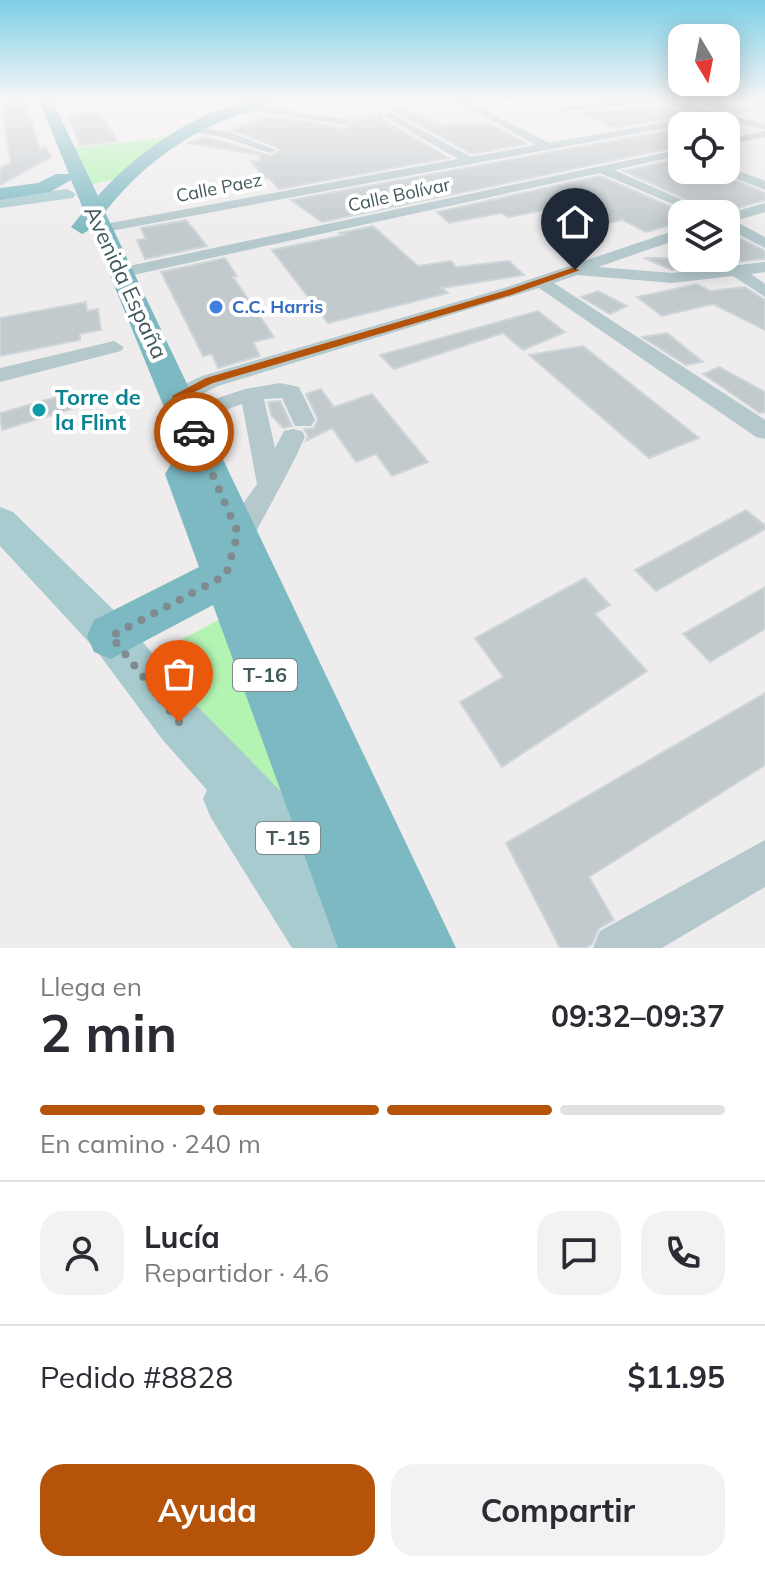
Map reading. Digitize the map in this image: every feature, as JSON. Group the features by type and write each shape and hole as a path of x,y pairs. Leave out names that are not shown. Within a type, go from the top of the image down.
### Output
{"highway":[{"name":"Avenida España","path":"55,144 232,554 421,948"},
{"name":"Avenida España","path":"60,144 80,202 124,272 182,406 353,936"},
{"path":"22,201 80,202 123,179 165,144"},
{"path":"0,194 43,188 80,202"},
{"path":"111,636 232,554"}],"main road":[{"path":"0,203 22,201"},
{"path":"0,522 111,636"},
{"name":"T-15","path":"111,636 353,936 402,948"}],"street":[{"path":"254,144 270,150"},
{"path":"542,144 675,200"},
{"name":"Calle Paez","path":"80,202 304,190 562,144"},
{"path":"416,152 445,145 468,160"},
{"name":"Calle Bolívar","path":"124,272 668,156"},
{"path":"740,176 765,186"},
{"path":"304,190 348,225"},
{"path":"740,216 765,207"},
{"path":"740,229 765,243"},
{"path":"182,406 210,381 540,281 668,238"},
{"path":"740,271 765,267"},
{"path":"575,270 672,278 728,272"},
{"path":"738,272 765,292"},
{"path":"540,281 765,431"},
{"path":"0,375 114,347"},
{"path":"182,406 268,390 291,392 298,429 232,554"},
{"path":"252,395 270,485"},
{"path":"617,948 765,862"}],"green space":[{"path":"107,144 166,144 126,176 82,187 67,149"},
{"path":"226,616 294,814 141,661"}],"building":[{"path":"8,144 38,144 40,150 46,147 51,157 0,185 0,168 11,163"},
{"path":"195,144 231,144 271,156 279,151 270,144 425,144 449,158 279,189 268,177 264,178 251,161 260,161 260,155"},
{"path":"454,144 526,144 472,154"},
{"path":"594,144 668,144 668,149 322,222 291,200"},
{"path":"668,161 668,184 740,182 765,193 765,200 740,207 740,200 687,200 624,171"},
{"path":"600,176 668,205 668,226 646,232 623,220 589,227 555,208 508,217 501,213 449,223 437,212"},
{"path":"186,220 207,246 145,259 137,240 146,239 141,228"},
{"path":"373,226 418,266 451,261 456,267 509,261 524,275 442,288 448,293 328,323 272,250"},
{"path":"740,238 765,251 765,259 740,262"},
{"name":"C.C. Harris","path":"225,258 237,276 233,277 274,337 253,342 260,356 218,368 212,354 203,356 161,272"},
{"path":"644,258 668,258 668,268"},
{"path":"697,284 710,291 745,287 765,300 765,330 713,304 662,316 637,297"},
{"path":"598,291 627,306 610,314 581,297"},
{"path":"86,302 87,311 98,309 101,330 80,334 80,340 0,356 0,318"},
{"path":"538,311 565,332 523,350 503,333 394,369 380,355"},
{"path":"667,333 703,362 686,365 642,337"},
{"path":"583,346 699,438 649,458 529,355"},
{"path":"719,367 765,392 765,412 760,413 703,374"},
{"path":"321,389 334,407 372,394 428,462 392,476 376,454 356,462 332,428 306,441 308,436 304,429 314,428 318,419 306,394"},
{"name":"Torre de la Flint","path":"74,392 78,407 2,430 0,413"},
{"path":"280,401 292,426 283,428 271,415 268,402"},
{"path":"746,510 765,525 765,529 656,591 635,570"},
{"path":"585,578 610,605 595,614 647,671 502,767 460,702 503,677 475,638"},
{"path":"765,587 765,629 710,662 683,634"},
{"path":"765,693 765,765 589,877 614,920 599,928 592,944 585,948 560,948 506,843"}],"way so far":[{"path":"179,722 111,636 226,575 238,533 194,432"}],"place":[{"name":"C.C. Harris","path":"216,307"},
{"name":"Torre de la Flint","path":"39,410"}],"route":[{"path":"194,432 178,396 210,381 575,270"}]}
